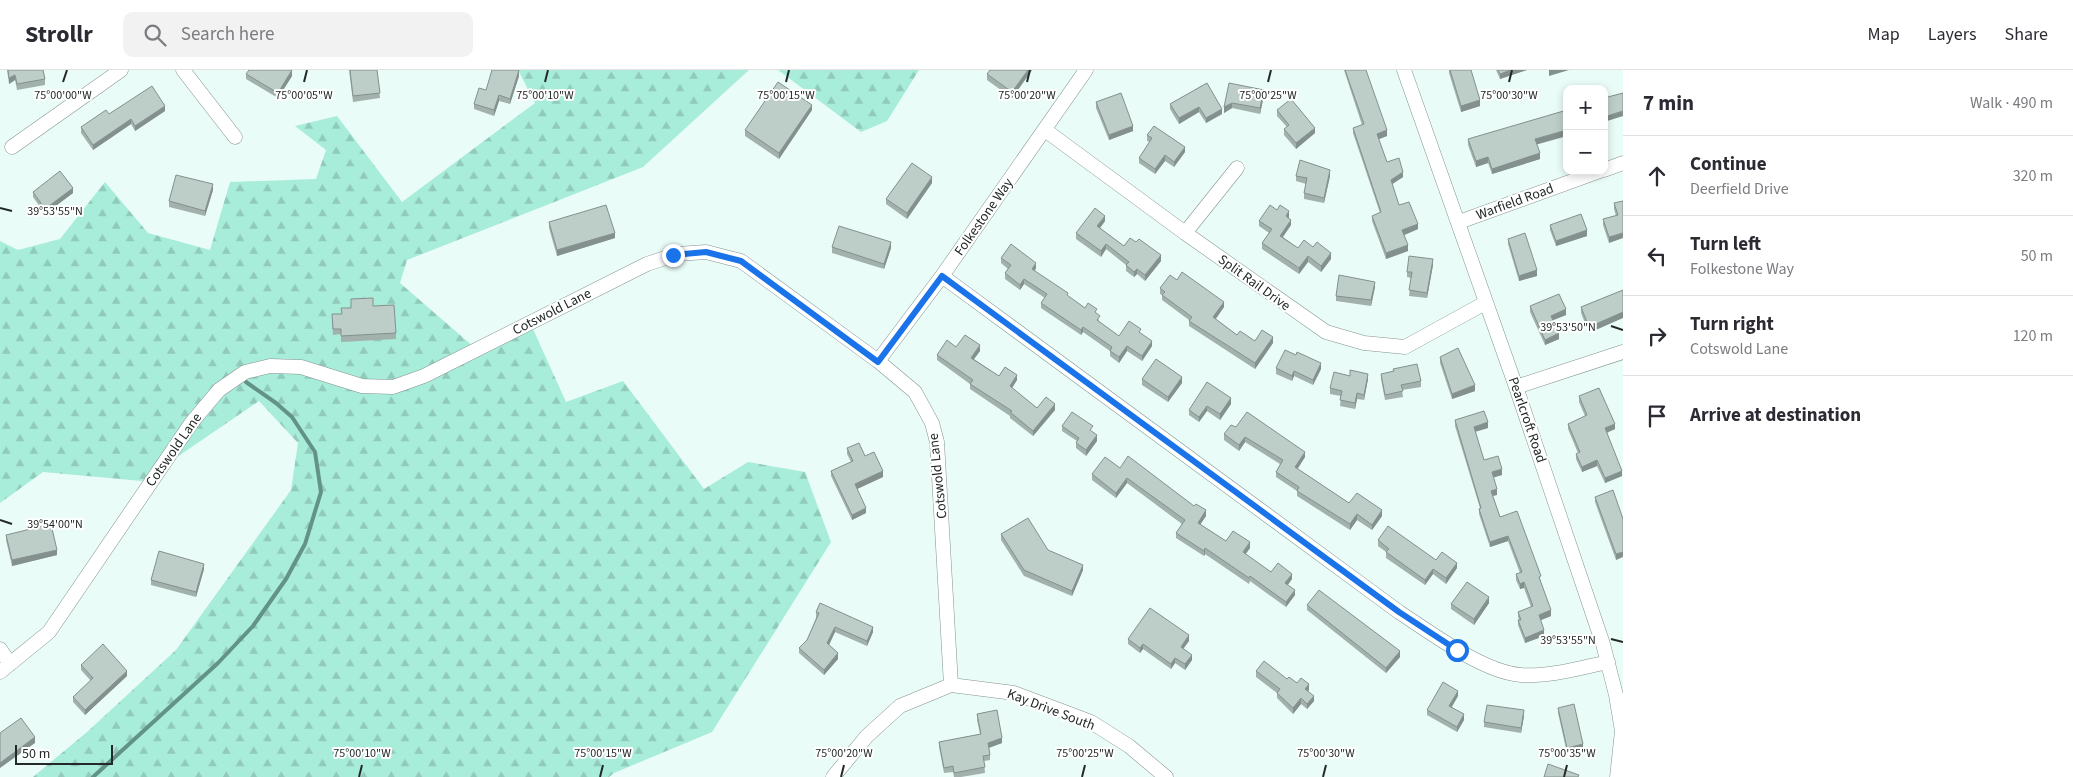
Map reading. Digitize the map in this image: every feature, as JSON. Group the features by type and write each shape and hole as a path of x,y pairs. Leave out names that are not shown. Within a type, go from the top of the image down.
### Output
{"street":[{"path":"12,147 121,70"},
{"path":"183,70 235,137"},
{"name":"Folkestone Way","path":"878,362 942,276 1086,70"},
{"name":"Pearlcroft Road","path":"1404,70 1516,387 1608,662 1622,731 1617,777"},
{"name":"Split Rail Drive","path":"1045,130 1185,234 1326,332 1364,343 1406,347 1485,303"},
{"path":"1608,169 1623,163"},
{"path":"1185,234 1237,168"},
{"name":"Warfield Road","path":"1459,222 1589,175"},
{"name":"Cotswold Lane","path":"5,668 49,632 192,422 219,390 244,372 270,366 302,367 362,386 393,387 424,376 647,264 677,254 706,252 741,261 878,362 915,392 932,422 937,442 951,685"},
{"path":"942,276 1399,612 1457,650 1499,670 1520,675 1542,675 1608,662"},
{"path":"1516,387 1623,352"},
{"path":"0,649 5,668"},
{"path":"833,777 867,736 900,706 951,685"},
{"name":"Kay Drive South","path":"951,685 1014,693 1091,722 1129,746 1166,777"}],"green space":[{"path":"518,70 749,70 643,167 407,260 400,283 482,354 533,329 566,402 623,381 704,489 748,462 805,472 831,542 712,732 614,773 609,777 33,777 87,732 176,650 291,490 298,443 259,401 142,481 43,472 0,503 0,241 18,250 60,239 105,182 148,233 210,250 230,182 316,179 326,150 295,126 337,116 402,202 535,103"},
{"path":"778,70 919,70 887,121 861,132"}],"building":[{"path":"8,70 43,70 45,79 17,84 15,75 9,78"},
{"path":"249,70 292,70 278,93 246,74"},
{"path":"350,70 377,70 380,93 353,96"},
{"path":"492,70 519,70 510,99 499,95 494,110 474,104 479,88 486,90"},
{"path":"990,70 1028,70 1012,92 987,74"},
{"path":"1345,70 1366,70 1387,130 1377,134 1387,162 1399,158 1403,172 1391,180 1399,205 1409,202 1418,224 1402,230 1408,245 1386,253 1372,216 1381,212 1353,128 1364,124"},
{"path":"1450,70 1471,70 1480,100 1461,106"},
{"path":"1498,70 1511,70 1500,74"},
{"path":"778,82 812,105 779,153 745,130"},
{"path":"1207,83 1222,109 1206,118 1199,107 1179,118 1170,104"},
{"path":"1229,83 1264,90 1260,108 1232,103 1224,107"},
{"path":"152,86 165,106 135,126 131,119 93,145 81,127 106,110 109,114"},
{"path":"1121,93 1133,126 1109,135 1096,102"},
{"path":"1623,93 1623,111 1608,116 1608,97"},
{"path":"1291,99 1315,128 1296,143 1284,129 1289,125 1277,110"},
{"path":"1563,111 1563,131 1535,139 1540,153 1492,169 1488,157 1476,161 1468,139"},
{"path":"1154,126 1185,147 1174,162 1165,155 1155,169 1139,158 1152,138 1147,135"},
{"path":"1300,160 1330,170 1324,198 1304,193 1307,178 1296,176"},
{"path":"912,163 932,177 907,213 886,199"},
{"path":"60,171 73,188 45,209 33,192"},
{"path":"176,175 213,184 205,211 169,201"},
{"path":"1623,201 1623,233 1609,237 1603,219 1618,215 1614,203"},
{"path":"606,205 615,233 557,250 549,222"},
{"path":"1270,205 1277,210 1280,205 1289,211 1286,216 1291,220 1280,236 1298,248 1304,240 1313,247 1317,242 1331,253 1321,266 1308,256 1299,268 1262,243 1272,229 1259,221"},
{"path":"1095,208 1105,216 1097,226 1124,246 1130,238 1136,242 1139,239 1161,255 1145,275 1137,269 1134,272 1126,265 1129,262 1106,244 1101,251 1076,233"},
{"path":"1581,214 1587,230 1556,241 1550,225"},
{"path":"839,226 891,242 884,264 832,247"},
{"path":"1525,233 1537,270 1519,276 1508,239"},
{"path":"1011,244 1036,263 1032,269 1068,293 1067,295 1085,308 1088,303 1097,309 1095,312 1100,316 1097,320 1119,336 1129,321 1141,329 1139,332 1152,341 1142,356 1127,346 1119,357 1110,351 1112,347 1083,327 1081,330 1041,303 1047,294 1024,279 1020,285 1005,273 1011,265 1001,258"},
{"path":"1409,256 1433,259 1427,293 1409,290 1412,272 1407,272"},
{"path":"1182,272 1224,302 1213,317 1237,335 1240,331 1255,341 1262,330 1273,337 1255,363 1189,321 1192,317 1162,295 1165,292 1160,288 1170,275 1177,280"},
{"path":"1339,275 1375,282 1371,300 1336,296"},
{"path":"1623,290 1623,312 1589,327 1581,307"},
{"path":"1559,294 1566,309 1551,316 1559,333 1545,340 1530,306"},
{"path":"373,298 373,306 394,305 396,333 341,336 341,329 333,329 332,314 342,314 341,308 351,308 351,299"},
{"path":"965,335 980,345 971,358 999,376 1005,367 1017,375 1010,386 1037,408 1046,397 1055,404 1033,431 1010,412 1012,411 970,384 973,380 937,355 947,340 956,347"},
{"path":"1458,348 1475,385 1452,394 1440,357"},
{"path":"1285,350 1296,355 1297,352 1321,363 1313,380 1294,371 1292,376 1276,368"},
{"path":"1156,359 1182,377 1168,397 1142,379"},
{"path":"1417,364 1421,381 1401,385 1403,391 1385,395 1381,374 1394,371 1393,369"},
{"path":"1350,370 1368,374 1364,395 1357,393 1355,403 1340,400 1342,391 1330,388 1334,372 1350,376"},
{"path":"1207,382 1231,398 1220,414 1207,406 1199,417 1189,410"},
{"path":"1599,388 1615,424 1605,428 1622,471 1605,478 1597,460 1582,467 1576,454 1580,452 1568,424 1587,415 1579,396"},
{"path":"1484,411 1488,422 1474,427 1484,460 1498,456 1502,469 1492,472 1497,489 1491,491 1500,517 1517,511 1541,576 1539,577 1551,610 1539,615 1544,630 1525,638 1518,620 1521,620 1518,612 1533,606 1524,582 1520,584 1516,574 1522,572 1508,536 1490,542 1455,420"},
{"path":"1072,412 1093,426 1090,430 1097,435 1086,450 1076,443 1079,438 1062,426"},
{"path":"1247,412 1305,452 1295,467 1349,503 1357,493 1382,510 1372,525 1357,514 1350,524 1297,491 1299,487 1276,472 1283,460 1245,437 1239,445 1224,434 1231,425 1236,427"},
{"path":"859,443 865,456 874,452 883,471 855,484 866,508 852,515 831,471 853,461 847,448"},
{"path":"1128,456 1194,506 1196,504 1206,510 1198,523 1226,541 1233,531 1250,542 1243,552 1271,572 1278,563 1292,574 1285,583 1295,590 1286,602 1250,576 1249,578 1205,548 1204,551 1176,533 1185,520 1127,478 1116,493 1092,474 1105,457 1120,468"},
{"path":"1613,490 1623,519 1623,552 1616,554 1595,497"},
{"path":"1028,518 1048,550 1083,565 1072,591 1024,570 1001,534"},
{"path":"51,524 57,550 12,560 6,535"},
{"path":"1388,526 1436,560 1442,552 1457,563 1446,578 1433,569 1425,580 1386,552 1389,549 1378,540"},
{"path":"159,551 204,564 196,592 151,580"},
{"path":"1467,582 1489,597 1474,619 1451,604"},
{"path":"1319,590 1400,651 1386,668 1307,605"},
{"path":"820,603 873,627 867,641 835,627 827,643 838,653 824,670 799,648 807,640 819,613 816,612"},
{"path":"1150,608 1189,635 1181,647 1192,655 1185,664 1175,658 1171,664 1143,644 1140,648 1128,639"},
{"path":"103,644 127,671 85,710 73,697 93,678 81,665"},
{"path":"1264,661 1287,679 1289,677 1297,683 1301,678 1309,684 1305,689 1314,696 1307,704 1301,698 1293,708 1277,693 1280,689 1256,671"},
{"path":"1443,682 1458,691 1449,706 1464,714 1457,727 1427,710"},
{"path":"1574,704 1583,744 1567,748 1558,708"},
{"path":"1487,705 1524,710 1521,728 1484,722"},
{"path":"997,710 1002,738 988,743 990,755 983,756 985,767 954,773 953,766 944,768 939,742 981,734 977,714"},
{"path":"21,718 35,737 0,763 0,733"},
{"path":"1548,764 1579,775 1578,777 1544,777"}],"waterway":[{"path":"93,777 218,663 253,626 286,579 305,544 321,492 315,452 292,417 246,382"}],"route":[{"path":"673,255 706,252 741,261 878,362 942,276 1399,612 1457,650"}]}
